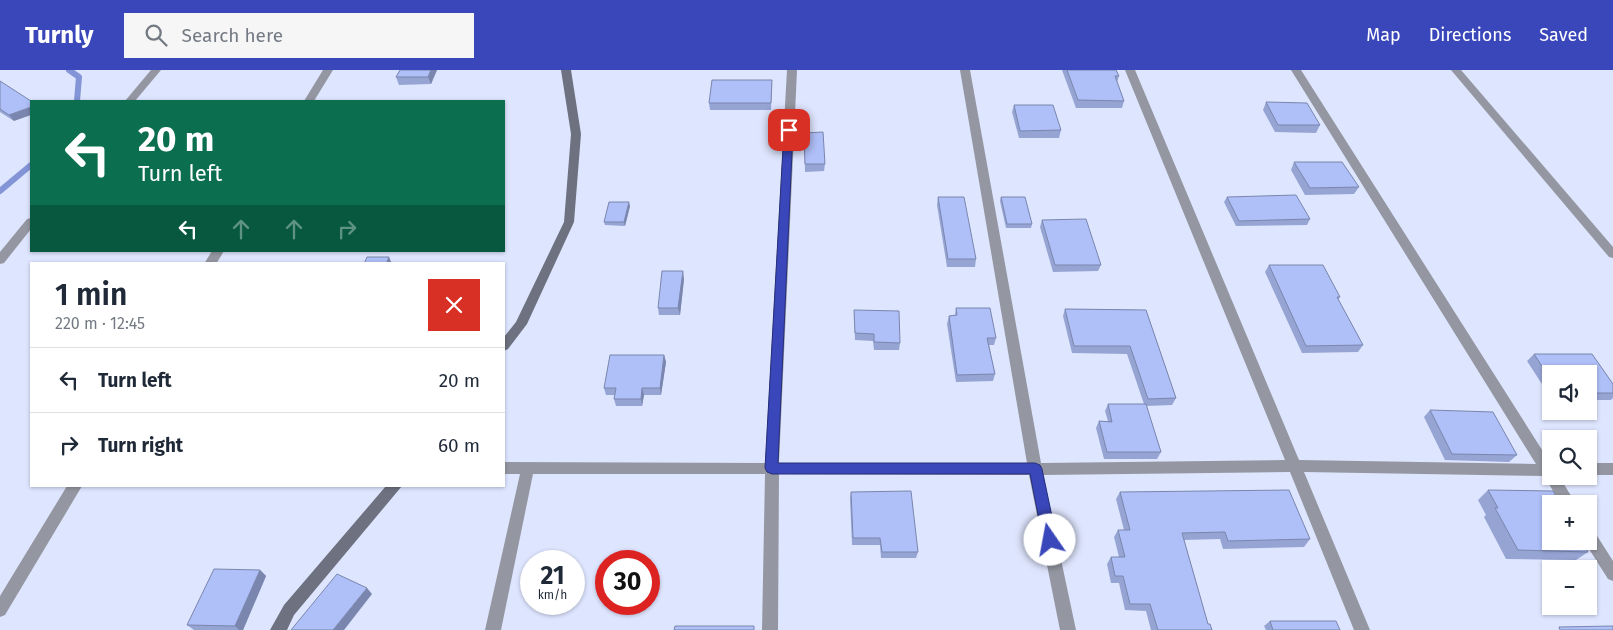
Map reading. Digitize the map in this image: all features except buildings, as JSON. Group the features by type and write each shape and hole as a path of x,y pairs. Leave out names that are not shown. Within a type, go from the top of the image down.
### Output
{"street":[{"path":"131,100 156,70"},
{"path":"310,100 328,70"},
{"path":"505,345 521,324 570,222 576,134 566,70"},
{"path":"770,630 772,468 792,70"},
{"path":"964,70 1035,469 1068,630"},
{"path":"1130,70 1362,630"},
{"path":"1296,70 1542,460"},
{"path":"1456,70 1613,254"},
{"path":"0,260 30,223"},
{"path":"505,468 1035,469 1294,466 1542,473"},
{"path":"493,630 528,467"},
{"path":"1597,469 1613,469"},
{"path":"0,610 74,487"},
{"path":"278,630 289,610 394,487"},
{"path":"1597,549 1613,574"}],"waterway":[{"path":"69,70 79,77 77,100"},
{"path":"0,191 30,166"}],"route":[{"path":"789,130 772,468 1035,469 1050,540"}]}
